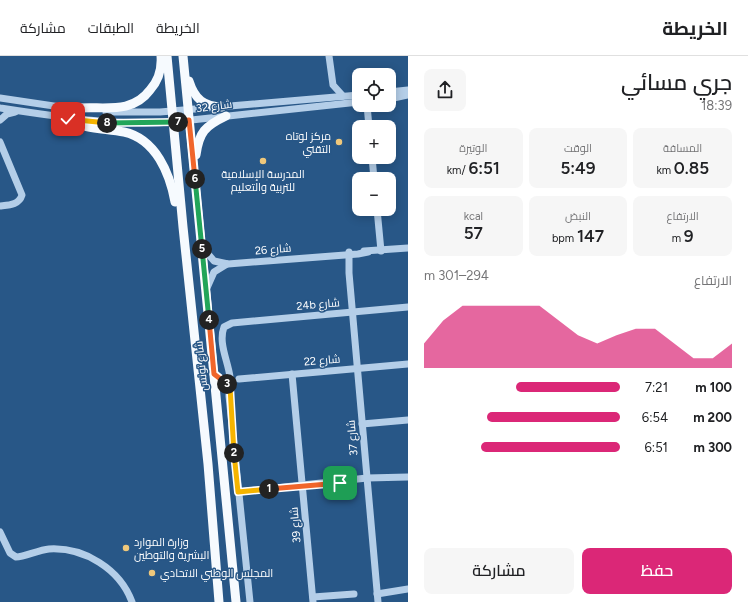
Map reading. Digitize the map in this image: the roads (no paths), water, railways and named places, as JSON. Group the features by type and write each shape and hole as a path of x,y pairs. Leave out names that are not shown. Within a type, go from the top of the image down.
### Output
{"main road":[{"path":"70,109 116,108 137,103 146,96 157,81 161,69 161,56"},
{"name":"شارع تونس","path":"167,56 182,227 208,464 219,602"},
{"path":"184,60 196,97 207,105 224,112 210,124 200,136 194,169"},
{"name":"شارع تونس","path":"184,60 236,602"},
{"path":"68,119 83,126 133,134 147,144 169,175 177,215 182,227"},
{"path":"214,374 228,381"}],"street":[{"path":"329,56 332,81 337,92 343,96"},
{"path":"325,98 332,81"},
{"path":"396,91 408,90"},
{"name":"شارع 32","path":"0,108 68,119 124,123 173,122 224,112 352,95"},
{"path":"396,98 408,95"},
{"name":"شارع 32","path":"0,98 70,109 124,112 188,110 224,112 352,103"},
{"path":"396,99 408,99"},
{"path":"0,120 7,114 20,111"},
{"path":"0,142 16,181 17,191 15,198 12,201 0,206"},
{"path":"378,216 381,251"},
{"name":"شارع 26","path":"201,247 210,258 218,262 228,264 408,248"},
{"name":"شارع 37","path":"347,254 378,602"},
{"path":"206,291 214,272 228,264"},
{"name":"24b شارع","path":"228,381 222,331 225,326 230,323 408,307"},
{"name":"شارع 22","path":"239,379 408,364"},
{"name":"شارع 39","path":"292,374 313,599"},
{"path":"228,381 250,602"},
{"path":"362,424 408,420"},
{"path":"238,492 408,477"},
{"path":"0,532 10,553 14,556 21,556 42,550 57,549 73,551 89,557 104,565 117,577 132,602"},
{"path":"377,592 406,589"},
{"path":"313,599 354,594"}],"place":[{"name":"مركز لوتاه التقني","path":"339,142"},
{"name":"المدرسة الإسلامية للتربية والتعليم","path":"263,161"},
{"name":"وزارة الموارد البشرية والتوطين","path":"126,548"},
{"name":"المجلس الوطني الاتحادي","path":"152,573"}]}
